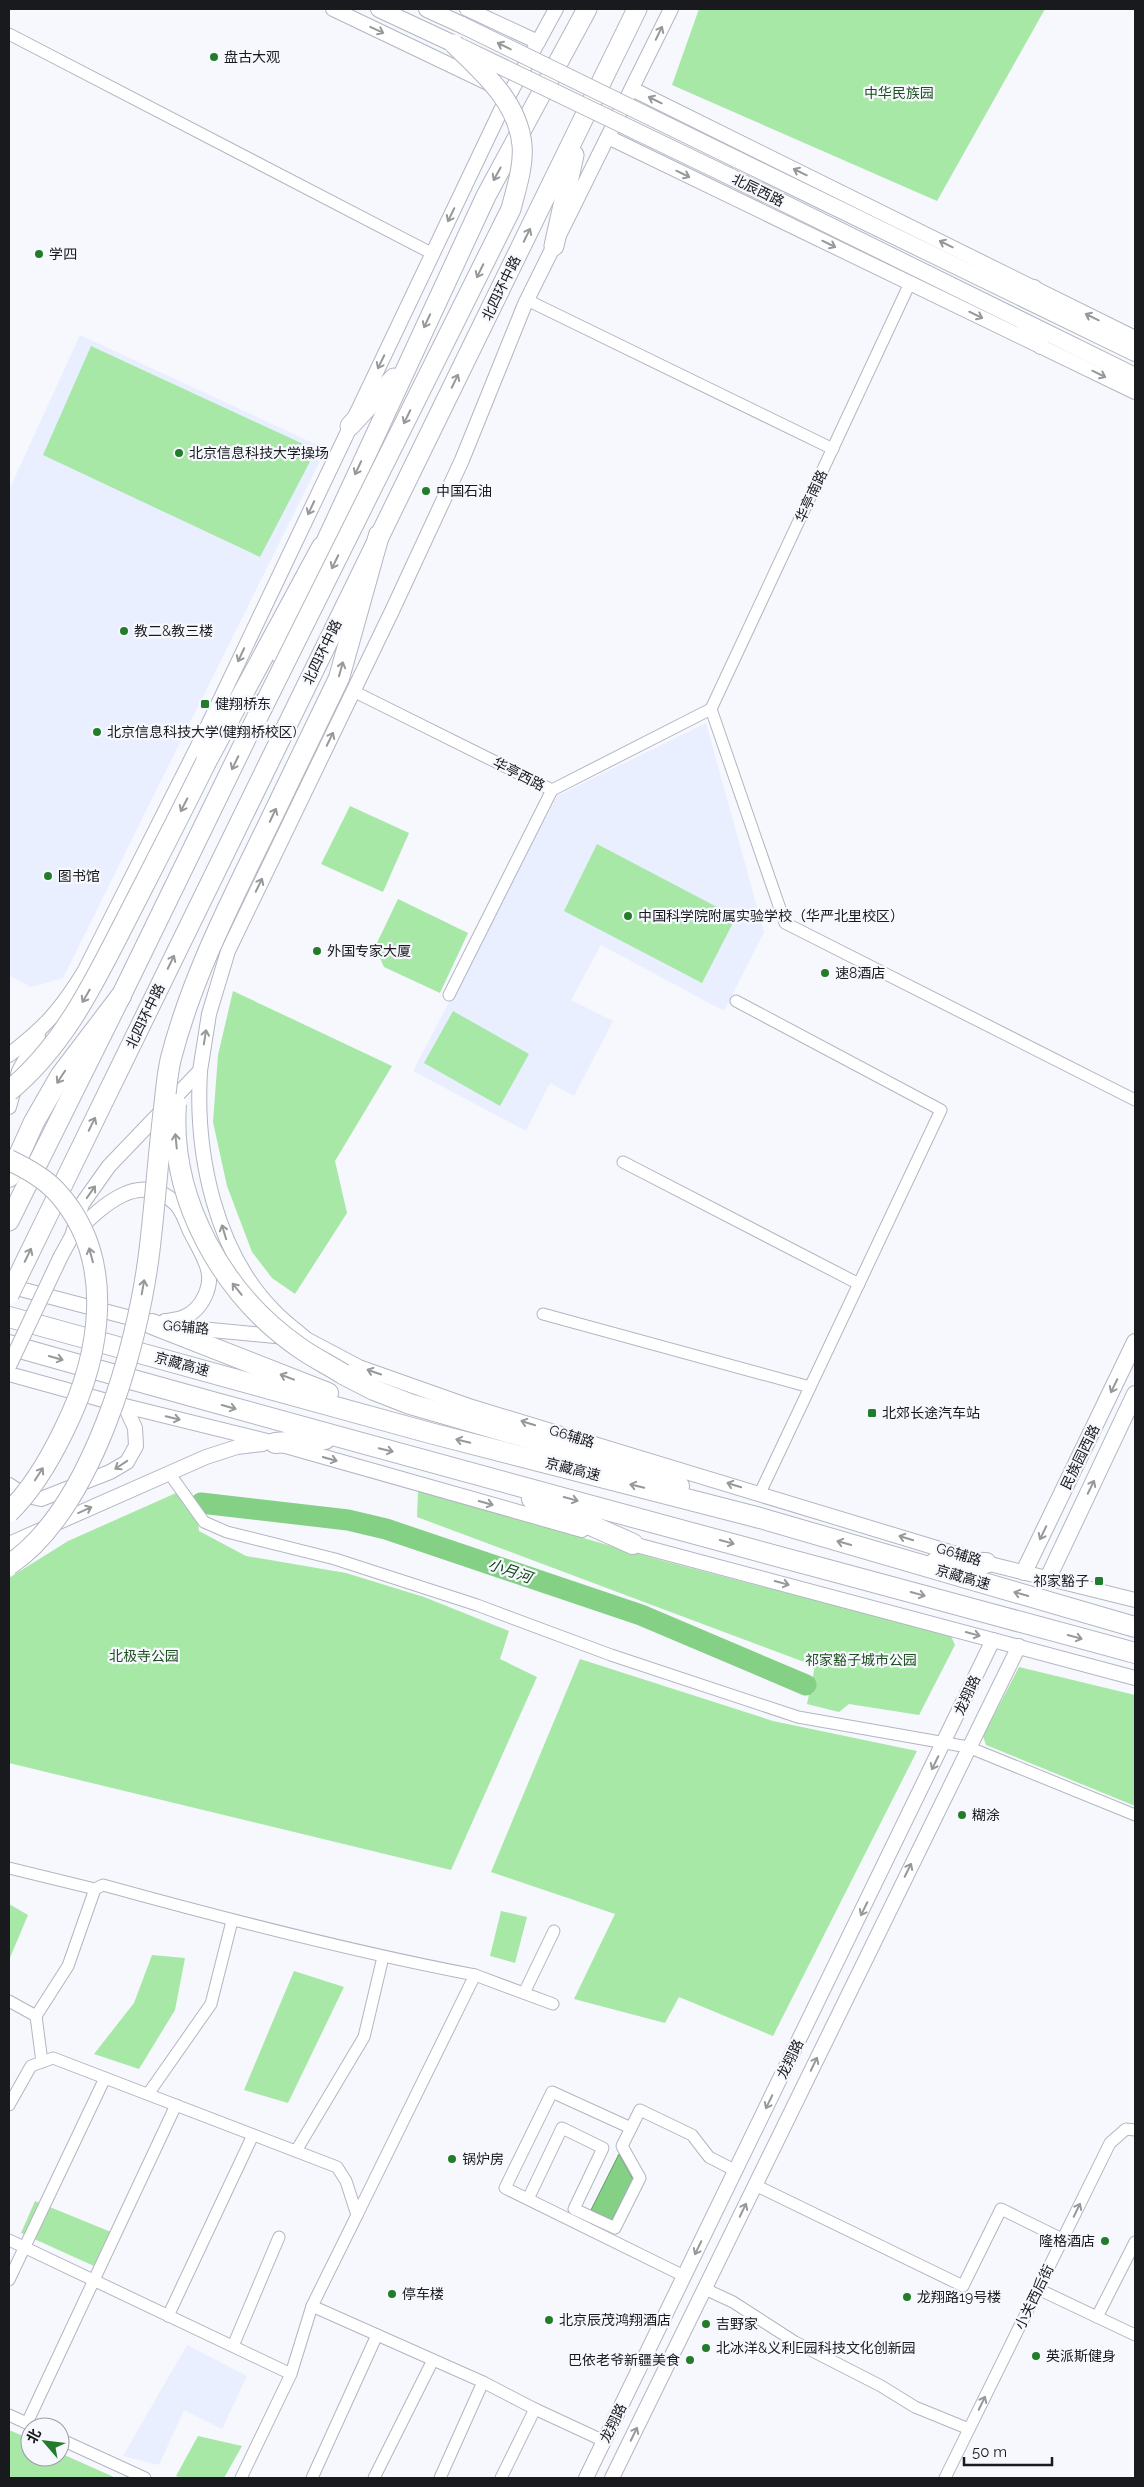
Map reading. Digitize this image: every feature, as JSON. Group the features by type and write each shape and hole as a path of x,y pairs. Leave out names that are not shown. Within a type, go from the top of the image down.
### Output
{"highway":[{"path":"9,1091 50,1051 73,1019 96,979 206,762 322,547 486,196 587,9"},
{"name":"北四环中路","path":"9,1295 637,9"},
{"path":"11,1216 510,209 519,176 522,145 514,116 493,81 454,44"},
{"path":"554,246 581,124"},
{"path":"350,426 407,364"},
{"path":"9,1564 39,1538 74,1492 112,1408 135,1328 149,1256 171,1061 192,992 210,948 339,678 379,535"},
{"path":"258,717 322,547"},
{"path":"210,948 187,1030 178,1072 174,1124 178,1160 186,1192 219,1266 242,1295 267,1321 300,1348 374,1390 410,1404 643,1472 760,1518"},
{"path":"9,1176 34,1122 61,1075 121,996"},
{"path":"9,1160 41,1178 56,1191 79,1224 93,1263 98,1319 83,1389 73,1413 28,1490 9,1512"},
{"name":"京藏高速","path":"9,1317 430,1433 760,1518 1135,1627"},
{"path":"152,1324 430,1433"},
{"name":"京藏高速","path":"9,1345 340,1438 473,1472 1135,1653"},
{"path":"275,1443 340,1438"},
{"path":"473,1472 633,1544"},
{"path":"908,1562 986,1563"}],"main road":[{"name":"北辰西路","path":"379,9 729,176 1021,320 1132,382"},
{"name":"北辰西路","path":"428,9 1058,315 1134,348"},
{"path":"1034,288 1058,315"},
{"path":"1021,320 1041,346"},
{"name":"民族园西路","path":"1024,1572 1135,1342"},
{"name":"民族园西路","path":"1048,1578 1135,1394"}],"street":[{"path":"333,9 510,93"},
{"path":"467,9 538,42"},
{"path":"9,1055 41,1030 63,1005 84,972 202,738 510,93 556,9"},
{"name":"北四环中路","path":"306,1338 276,1314 259,1293 228,1243 203,1161 198,1103 200,1071 209,1014 228,951 462,460 527,300 671,9"},
{"path":"9,34 433,254"},
{"name":"北辰西路","path":"632,88 1034,288 1134,348"},
{"path":"664,164 687,116"},
{"name":"北辰西路","path":"608,137 1041,346 1132,382"},
{"name":"华亭南路","path":"712,710 910,283"},
{"path":"527,300 833,448"},
{"name":"华亭西路","path":"353,691 552,790 712,710"},
{"path":"712,710 785,922 1135,1100"},
{"path":"449,995 552,790"},
{"path":"736,1001 941,1110 760,1493"},
{"path":"9,1107 19,1071 41,1030"},
{"path":"9,1366 72,1236 82,1204 108,1166 200,1071"},
{"path":"623,1162 859,1284"},
{"path":"72,1236 98,1210 118,1195 141,1190 148,1191 162,1194 178,1206 208,1268 208,1290 200,1305 184,1317 152,1324"},
{"name":"G6辅路","path":"9,1286 152,1324 306,1338 358,1367 472,1407 986,1563 1135,1600"},
{"path":"543,1314 810,1387"},
{"path":"9,1374 125,1406 275,1443 633,1544 1135,1678"},
{"path":"9,1485 24,1495 41,1500 110,1472 127,1462 136,1446 135,1428 125,1406"},
{"path":"9,1544 206,1457 237,1447 275,1443"},
{"path":"170,1473 204,1522 227,1532 335,1559 477,1605 611,1655 798,1717 968,1747 1135,1815"},
{"name":"龙翔路","path":"586,2478 946,1742 993,1640"},
{"name":"龙翔路","path":"612,2478 1019,1646"},
{"path":"9,1868 95,1888 104,1885 232,1921 383,1957 475,1975 553,2004"},
{"path":"42,2062 36,2016 68,1966 95,1888"},
{"path":"148,2094 211,2004 232,1921"},
{"path":"524,1993 554,1931"},
{"path":"296,2151 364,2037 383,1957"},
{"path":"241,2478 291,2374 312,2306 475,1975"},
{"path":"9,2001 36,2016"},
{"path":"9,2105 31,2066 53,2058 337,2167 346,2181 357,2215"},
{"path":"9,2280 105,2078"},
{"path":"626,2131 552,2092 505,2188 528,2200 618,2238 684,2276"},
{"path":"34,2417 94,2280 176,2105"},
{"path":"528,2200 562,2128 603,2148 574,2209 614,2228 640,2178 622,2146 626,2131 640,2110 692,2135 708,2157 736,2170"},
{"name":"小关西后街","path":"945,2478 1110,2142 1126,2129 1135,2130"},
{"path":"168,2316 253,2134"},
{"path":"755,2185 962,2286 1001,2209 1062,2239"},
{"path":"233,2346 279,2237"},
{"path":"9,2240 291,2374"},
{"path":"1097,2317 1135,2242"},
{"path":"705,2289 733,2302 795,2342 889,2391 915,2407 969,2430"},
{"path":"1038,2289 1135,2335"},
{"path":"312,2306 483,2382 604,2441"},
{"path":"312,2478 377,2335"},
{"path":"374,2478 433,2360"},
{"path":"440,2478 483,2382"},
{"path":"501,2478 535,2409"},
{"path":"70,2444 145,2478"}],"shaded area":[{"name":"北京信息科技大学(健翔桥校区)","path":"80,335 326,449 63,978 31,987 9,975 9,490"},
{"name":"中国科学院附属实验学校（华严北里校区）","path":"706,723 764,932 724,1011 601,945 571,1000 613,1021 574,1096 550,1083 526,1131 413,1071 557,796"},
{"path":"619,2154 633,2179 612,2220 591,2210"},
{"path":"187,2345 247,2376 222,2429 184,2410 159,2465 123,2456"}],"green space":[{"name":"中华民族园","path":"699,9 1045,9 937,201 672,85"},
{"name":"北京信息科技大学操场","path":"91,346 316,450 260,557 43,455"},
{"path":"350,806 409,833 383,892 321,864"},
{"path":"597,844 736,917 702,983 564,911"},
{"path":"398,899 468,933 440,993 384,967 375,947"},
{"path":"233,991 392,1066 335,1161 347,1213 295,1294 272,1278 252,1252 227,1186 213,1122 218,1055"},
{"path":"453,1011 529,1054 500,1106 424,1063"},
{"name":"北极寺公园","path":"185,1489 197,1510 199,1531 246,1556 346,1573 424,1597 509,1631 500,1659 537,1677 451,1870 9,1763 9,1578 68,1541"},
{"name":"祁家豁子城市公园","path":"418,1491 664,1561 951,1636 955,1645 919,1715 849,1704 839,1712 807,1704 815,1666 417,1517"},
{"path":"580,1659 773,1721 917,1751 773,2036 679,1997 665,2023 574,1999 615,1914 491,1872"},
{"path":"1019,1667 1135,1695 1135,1806 986,1745 983,1736"},
{"path":"9,1904 28,1915 9,1960"},
{"path":"501,1911 527,1917 515,1963 490,1956"},
{"path":"152,1955 185,1958 175,2010 139,2069 94,2054 134,2003"},
{"path":"294,1971 344,1987 288,2103 244,2090"},
{"path":"35,2201 111,2232 94,2266 21,2233"},
{"path":"9,2430 20,2435 20,2467 70,2467 70,2457 116,2478 9,2478"},
{"path":"198,2436 242,2446 224,2478 182,2478 176,2476"}],"waterway":[{"name":"小月河","path":"201,1503 348,1520 386,1529 641,1615 806,1685"}],"place":[{"name":"盘古大观","path":"214,57"},
{"name":"学四","path":"39,254"},
{"name":"北京信息科技大学操场","path":"179,453"},
{"name":"中国石油","path":"426,491"},
{"name":"教二&教三楼","path":"124,631"},
{"name":"健翔桥东","path":"205,704"},
{"name":"北京信息科技大学(健翔桥校区)","path":"97,732"},
{"name":"图书馆","path":"48,876"},
{"name":"中国科学院附属实验学校（华严北里校区）","path":"628,916"},
{"name":"外国专家大厦","path":"317,951"},
{"name":"速8酒店","path":"825,973"},
{"name":"北郊长途汽车站","path":"872,1413"},
{"name":"祁家豁子","path":"1099,1581"},
{"name":"糊涂","path":"962,1815"},
{"name":"锅炉房","path":"452,2159"},
{"name":"隆格酒店","path":"1105,2241"},
{"name":"停车楼","path":"392,2294"},
{"name":"龙翔路19号楼","path":"907,2297"},
{"name":"北京辰茂鸿翔酒店","path":"549,2320"},
{"name":"吉野家","path":"706,2324"},
{"name":"北冰洋&义利E园科技文化创新园","path":"706,2348"},
{"name":"英派斯健身","path":"1036,2356"},
{"name":"巴依老爷新疆美食","path":"690,2360"}]}
